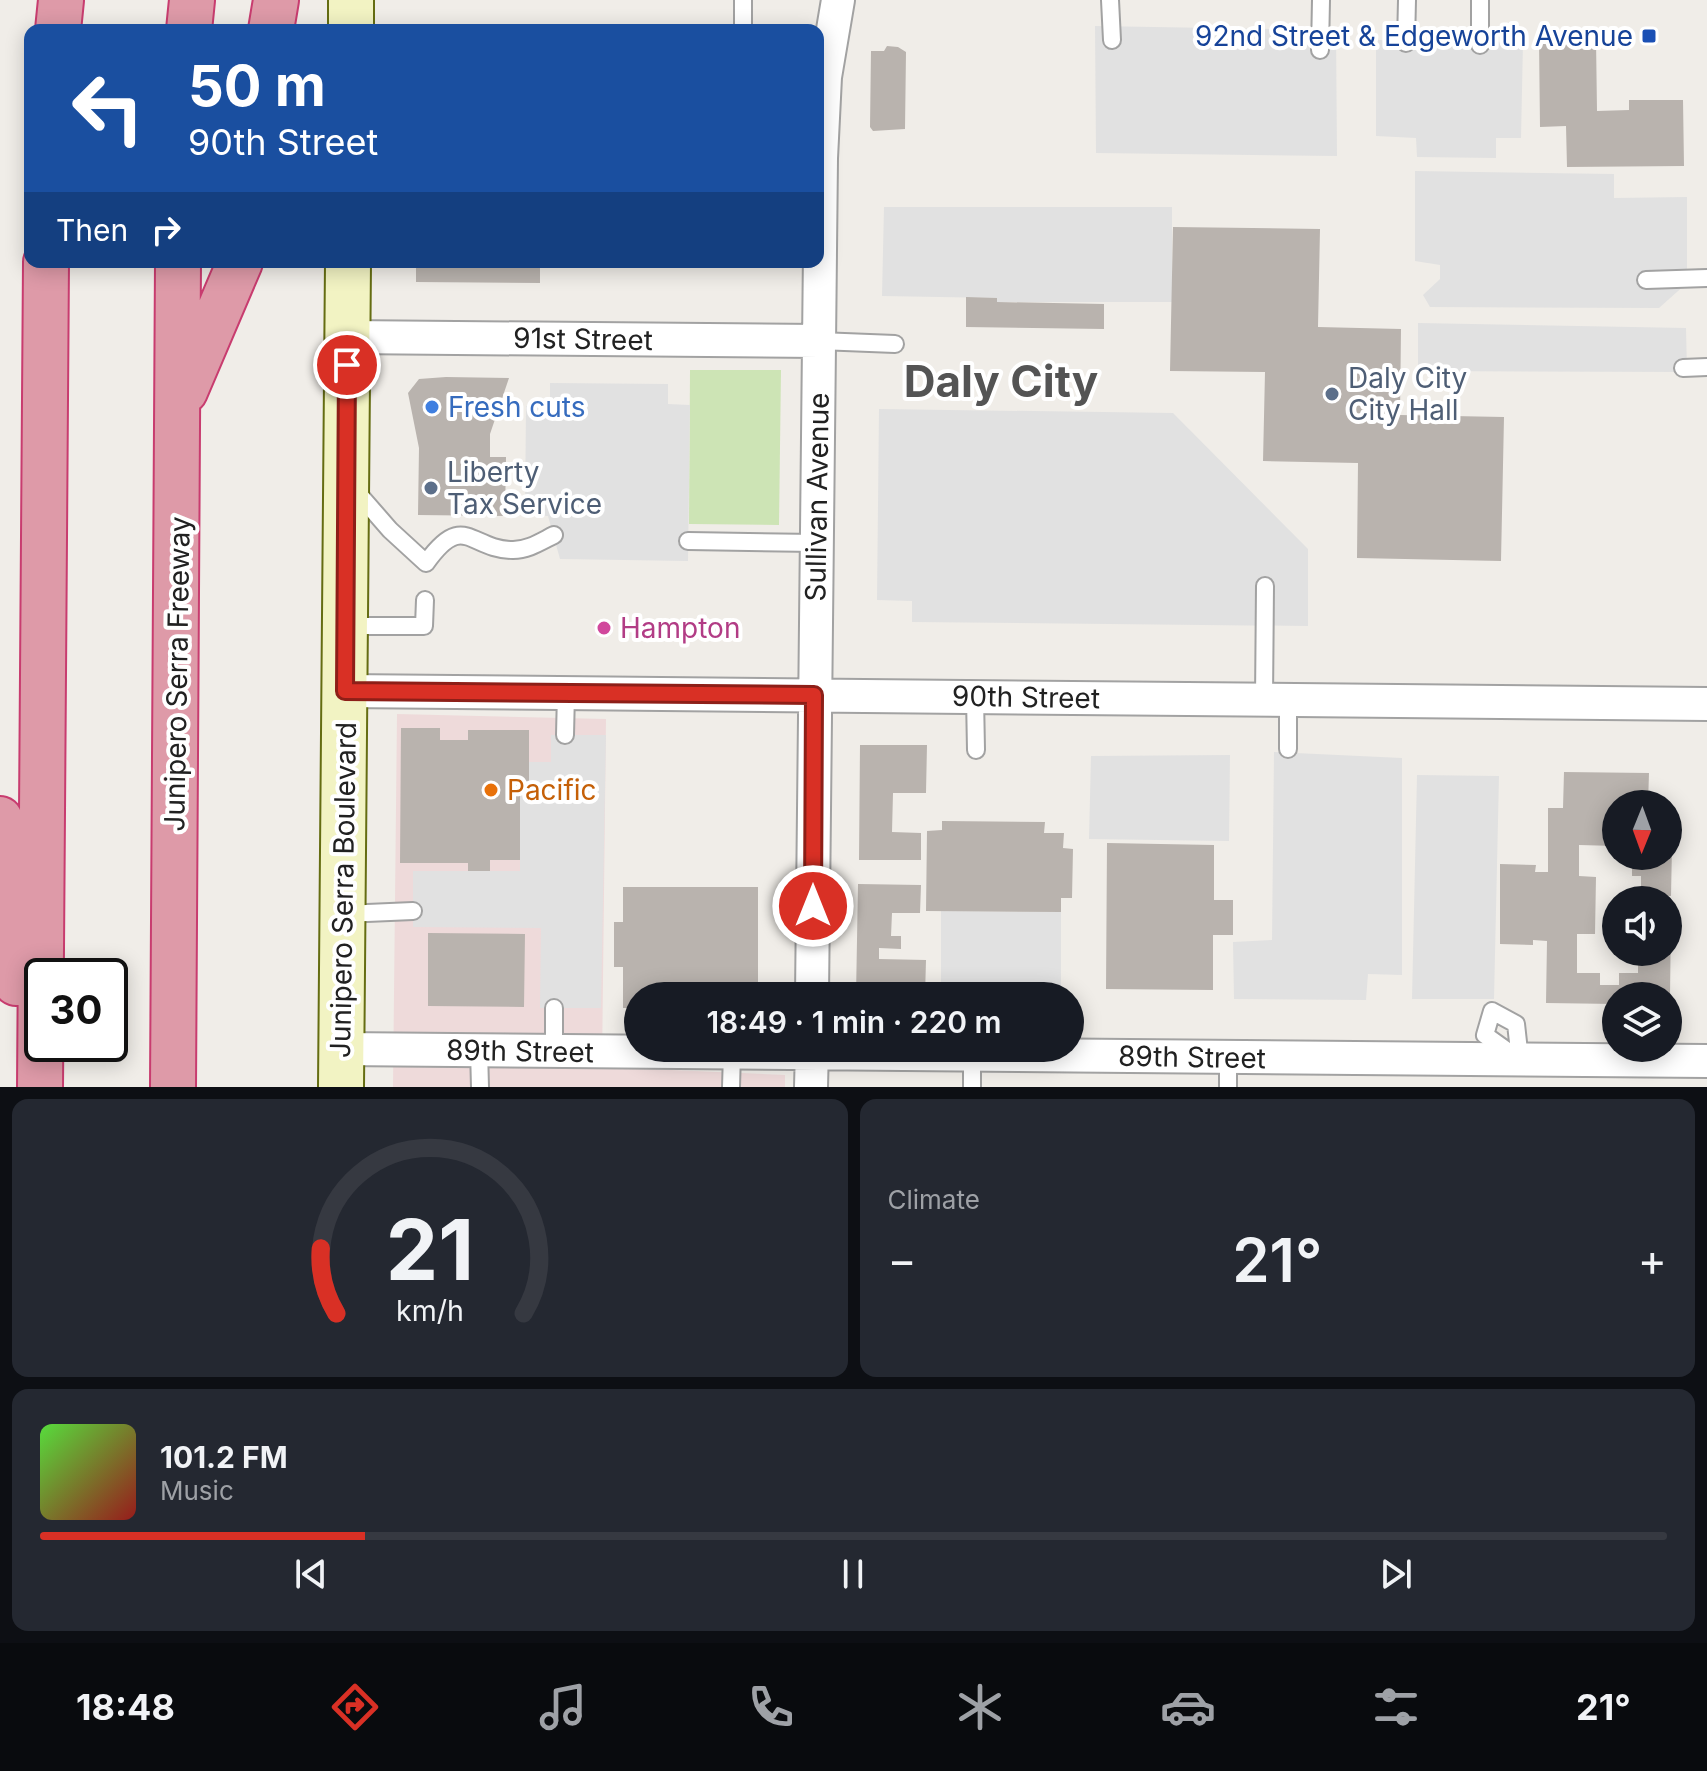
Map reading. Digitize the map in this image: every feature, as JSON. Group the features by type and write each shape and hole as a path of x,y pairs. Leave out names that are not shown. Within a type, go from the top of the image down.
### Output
{"highway":[{"path":"59,24 61,0"},
{"path":"190,24 192,0"},
{"path":"272,24 276,0"},
{"path":"40,1087 46,268"},
{"name":"Junipero Serra Freeway","path":"173,1087 180,405 178,268"},
{"path":"180,405 237,268"},
{"path":"0,819 26,1087"}],"main road":[{"path":"351,0 351,24"},
{"name":"Junipero Serra Boulevard","path":"341,1068 348,268"}],"street":[{"name":"Sullivan Avenue","path":"824,102 838,0"},
{"name":"Sullivan Avenue","path":"812,982 820,268"},
{"name":"91st Street","path":"347,337 819,341"},
{"name":"90th Street","path":"345,691 1707,704"},
{"name":"89th Street","path":"341,1068 479,1050 624,1052"},
{"name":"89th Street","path":"1084,1061 1228,1072 1520,1060 1707,1061"},
{"path":"811,1087 812,1062"}],"lane":[{"path":"743,0 743,24"},
{"path":"1110,0 1112,40"},
{"path":"1320,50 1321,0"},
{"path":"1406,43 1407,0"},
{"path":"1480,0 1480,45"},
{"path":"1646,280 1707,278"},
{"path":"819,341 895,344"},
{"path":"1683,368 1707,367"},
{"path":"346,480 390,530 426,563 438,547 452,537 470,535 510,550 528,548 554,535"},
{"path":"688,541 816,543"},
{"path":"1265,586 1276,700 1288,749"},
{"path":"345,626 424,626 425,600"},
{"path":"565,735 566,693"},
{"path":"975,697 976,750"},
{"path":"342,914 413,911"},
{"path":"554,1008 554,1051"},
{"path":"479,1050 480,1087"},
{"path":"731,1087 732,1062"},
{"path":"972,1087 984,1062"}],"shaded area":[{"path":"1095,26 1336,30 1337,156 1096,153"},
{"path":"1376,40 1523,42 1521,138 1496,138 1496,158 1417,157 1416,138 1376,136"},
{"path":"1415,171 1614,174 1614,198 1687,197 1687,283 1659,308 1430,307 1423,295 1440,279 1440,265 1415,261"},
{"path":"884,207 1172,207 1172,302 997,302 996,298 882,296"},
{"path":"1418,323 1686,328 1687,372 1418,371"},
{"path":"550,383 668,384 668,404 690,405 688,561 560,559 548,516 525,515 526,406 550,406"},
{"path":"879,409 1173,413 1308,549 1308,626 912,622 912,601 877,600"},
{"path":"397,714 606,719 602,1067 785,1075 785,1087 393,1087"},
{"path":"551,735 606,735 601,1008 540,1008 541,928 413,927 413,871 520,871 520,790 529,789 529,762 551,762"},
{"path":"1274,752 1402,758 1402,975 1368,974 1366,1000 1234,999 1233,942 1272,940"},
{"path":"1230,755 1229,841 1089,839 1091,756"},
{"path":"1417,775 1499,776 1494,999 1412,999"},
{"path":"941,911 1061,912 1061,982 941,982"}],"green space":[{"path":"690,370 781,370 779,525 689,524"}],"building":[{"path":"1596,39 1597,111 1629,110 1629,100 1683,100 1684,166 1567,167 1566,126 1540,127 1539,40"},
{"path":"887,46 906,52 905,129 873,131 870,127 871,51 884,51"},
{"name":"Daly City City Hall","path":"1173,227 1320,229 1318,327 1401,329 1400,415 1504,417 1501,561 1357,558 1358,463 1263,461 1265,372 1170,371"},
{"path":"416,268 540,268 540,283 416,282"},
{"path":"966,297 997,298 997,302 1104,304 1104,329 966,327"},
{"path":"509,378 490,434 490,457 506,457 505,516 418,515 419,448 408,393 419,379"},
{"path":"401,728 440,728 440,740 468,740 468,730 529,730 529,790 520,790 520,860 490,860 490,871 468,871 468,863 400,863"},
{"path":"860,745 927,745 926,793 893,793 892,832 921,833 921,860 859,860"},
{"path":"1564,772 1649,773 1648,790 1602,790 1602,846 1579,845 1579,876 1596,877 1595,934 1577,934 1577,973 1600,973 1602,1004 1546,1003 1547,941 1533,940 1533,945 1500,944 1500,864 1536,865 1535,872 1548,872 1548,808 1563,808"},
{"path":"942,821 1045,822 1044,833 1064,833 1063,848 1073,849 1072,898 1061,898 1061,912 926,911 927,831 942,830"},
{"path":"1107,843 1214,845 1214,900 1233,900 1233,935 1213,935 1213,990 1106,989"},
{"path":"1632,870 1672,870 1671,886 1641,886 1641,876 1632,876"},
{"path":"858,884 921,885 920,913 892,913 891,936 901,936 901,949 879,948 879,959 926,960 925,982 856,982"},
{"path":"623,887 758,887 758,982 624,982 623,1008 623,967 614,967 614,922 623,922"},
{"path":"428,933 525,934 524,1007 428,1006"},
{"path":"1638,966 1670,966 1670,982 1619,982 1619,973 1638,973"}],"place":[{"name":"92nd Street & Edgeworth Avenue","path":"1649,36"},
{"name":"Daly City City Hall","path":"1332,394"},
{"name":"Fresh cuts","path":"432,407"},
{"name":"Liberty Tax Service","path":"431,488"},
{"name":"Hampton","path":"604,628"},
{"name":"Pacific","path":"491,790"}],"district":[{"name":"Daly City","path":"1001,381"}],"route":[{"path":"347,365 345,691 814,695 813,906"}]}
